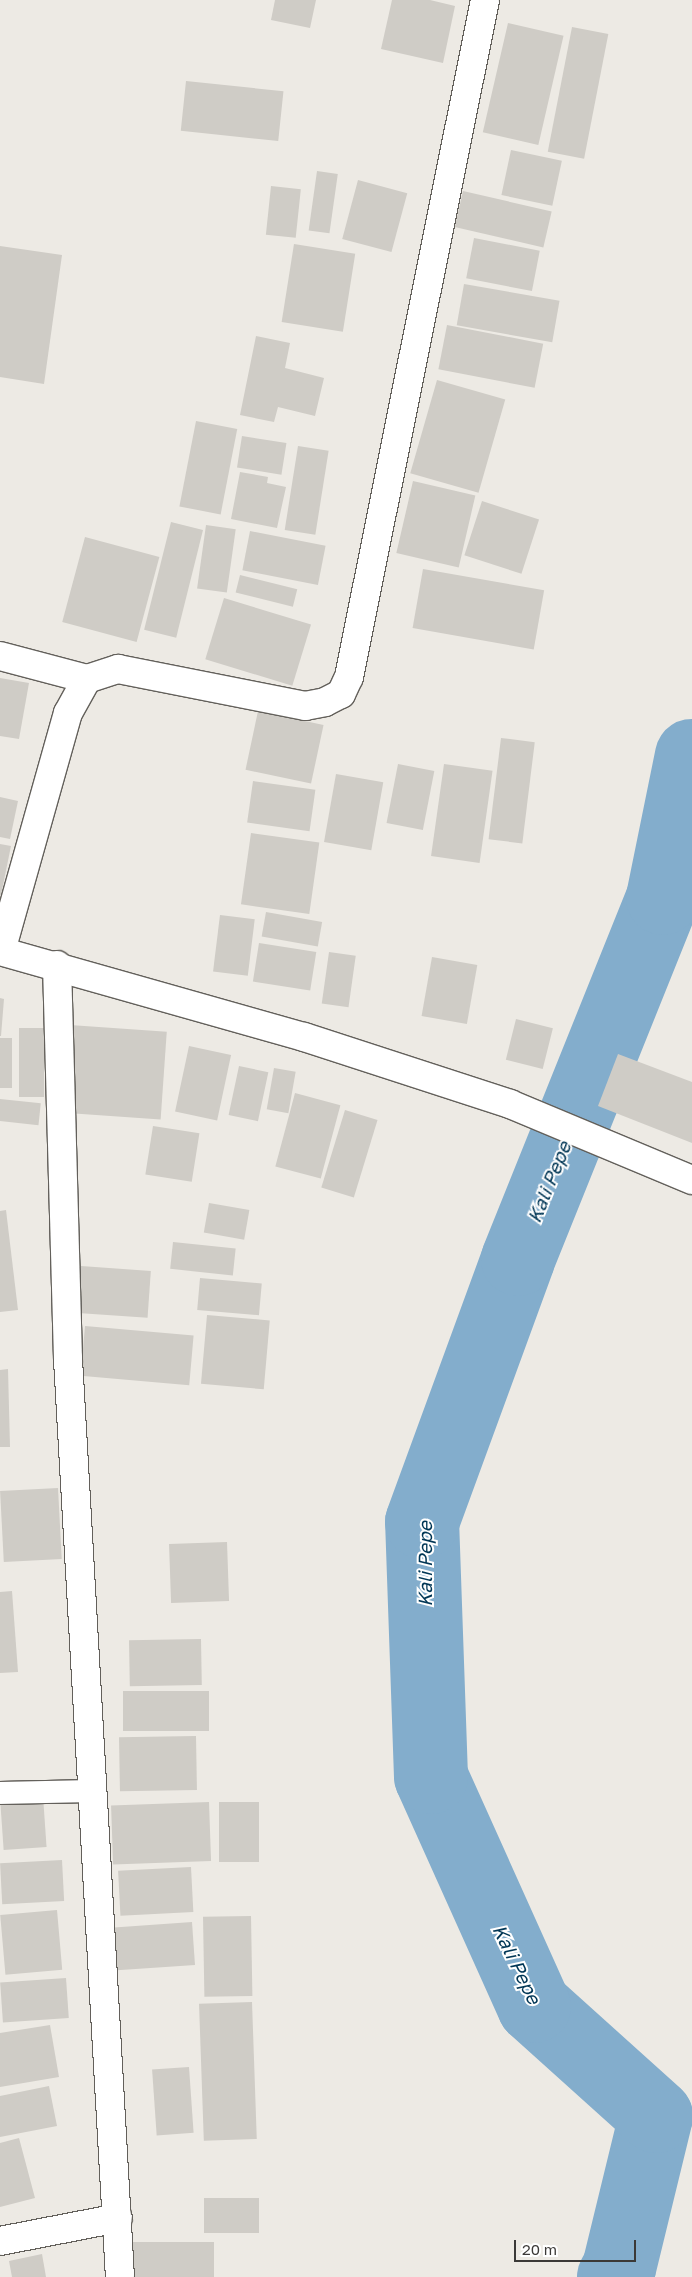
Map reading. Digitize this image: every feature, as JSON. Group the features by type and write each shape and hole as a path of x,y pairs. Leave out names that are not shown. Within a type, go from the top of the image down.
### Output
{"street":[{"path":"0,656 87,680 118,670 305,706 325,702 340,694 349,678 485,0"},
{"path":"87,680 68,713 1,951 57,965 304,1037 510,1104 692,1180"},
{"path":"57,965 68,1359 120,2277"},
{"path":"0,2241 118,2218"}],"lane":[{"path":"0,1793 93,1791"}],"building":[{"path":"275,0 316,0 310,28 271,20"},
{"path":"392,0 430,0 455,6 443,63 381,49"},
{"path":"508,23 564,36 538,145 483,132"},
{"path":"572,27 608,34 584,159 548,152"},
{"path":"186,81 283,91 278,141 181,131"},
{"path":"511,150 562,161 552,206 501,195"},
{"path":"317,171 338,174 329,233 309,230"},
{"path":"358,180 407,193 391,252 342,239"},
{"path":"271,186 301,189 296,238 266,235"},
{"path":"463,191 552,211 543,248 455,227"},
{"path":"474,238 540,251 532,291 466,278"},
{"path":"294,244 355,254 343,332 282,322"},
{"path":"0,246 62,255 44,384 0,377"},
{"path":"464,284 560,301 552,342 457,325"},
{"path":"447,325 543,344 535,388 438,369"},
{"path":"256,336 290,343 285,368 324,378 315,416 278,407 274,422 240,415"},
{"path":"437,380 505,400 479,493 410,473"},
{"path":"196,421 237,429 221,514 179,506"},
{"path":"242,436 286,443 281,475 237,468"},
{"path":"298,446 329,451 315,535 285,530"},
{"path":"240,472 268,477 267,483 286,487 277,528 231,519"},
{"path":"413,481 475,495 459,568 396,553"},
{"path":"482,501 539,520 521,574 464,555"},
{"path":"171,522 203,530 176,638 144,630"},
{"path":"206,525 236,529 227,593 197,588"},
{"path":"250,531 326,546 318,585 242,570"},
{"path":"85,537 159,557 137,642 62,622"},
{"path":"423,569 544,590 534,649 413,628"},
{"path":"240,575 297,589 293,607 236,592"},
{"path":"224,598 311,625 292,686 205,659"},
{"path":"0,678 29,683 19,739 0,736"},
{"path":"258,711 324,725 311,784 246,770"},
{"path":"501,738 535,742 522,843 489,839"},
{"path":"398,764 434,771 423,830 387,823"},
{"path":"444,764 493,771 480,863 431,856"},
{"path":"336,774 383,782 371,850 324,842"},
{"path":"253,781 315,790 310,831 247,823"},
{"path":"0,797 18,801 10,839 0,837"},
{"path":"251,833 319,843 309,914 241,904"},
{"path":"0,844 11,846 1,895 0,895"},
{"path":"266,912 322,922 318,947 262,937"},
{"path":"220,915 255,919 248,976 213,972"},
{"path":"259,943 316,952 310,991 253,982"},
{"path":"329,952 356,956 349,1007 322,1003"},
{"path":"432,957 477,965 467,1024 422,1016"},
{"path":"0,998 4,999 1,1036 0,1036"},
{"path":"516,1019 553,1028 543,1069 506,1060"},
{"path":"70,1025 167,1032 161,1120 64,1113"},
{"path":"19,1028 44,1028 44,1097 19,1097"},
{"path":"0,1038 12,1038 12,1088 0,1088"},
{"path":"189,1046 231,1055 217,1120 175,1112"},
{"path":"618,1054 692,1082 692,1143 598,1106"},
{"path":"239,1066 268,1072 258,1121 229,1115"},
{"path":"274,1068 296,1072 288,1113 267,1109"},
{"path":"295,1093 340,1105 321,1179 275,1166"},
{"path":"0,1099 41,1103 38,1125 0,1121"},
{"path":"345,1110 378,1120 354,1197 321,1187"},
{"path":"153,1126 199,1133 192,1182 145,1174"},
{"path":"209,1203 249,1210 244,1240 204,1233"},
{"path":"6,1210 18,1310 0,1312 0,1211"},
{"path":"173,1242 236,1249 233,1275 170,1269"},
{"path":"81,1266 151,1271 148,1318 78,1313"},
{"path":"200,1278 262,1283 259,1315 197,1310"},
{"path":"207,1315 270,1320 264,1389 201,1384"},
{"path":"85,1326 194,1335 189,1385 81,1376"},
{"path":"8,1369 10,1447 0,1447 0,1370"},
{"path":"58,1488 62,1559 4,1562 0,1491"},
{"path":"227,1542 229,1601 171,1603 169,1544"},
{"path":"12,1591 18,1672 0,1673 0,1592"},
{"path":"201,1639 202,1685 130,1686 129,1640"},
{"path":"123,1691 209,1691 209,1731 123,1731"},
{"path":"196,1736 197,1790 120,1791 119,1737"},
{"path":"43,1796 47,1847 4,1850 0,1799"},
{"path":"209,1802 211,1861 113,1864 111,1805"},
{"path":"219,1802 259,1802 259,1862 219,1862"},
{"path":"62,1860 64,1901 2,1904 0,1863"},
{"path":"191,1867 193,1912 120,1916 118,1871"},
{"path":"57,1910 62,1970 5,1975 0,1915"},
{"path":"251,1916 252,1996 204,1997 203,1917"},
{"path":"192,1922 195,1965 117,1970 114,1927"},
{"path":"66,1978 69,2018 3,2023 0,1983"},
{"path":"252,2002 257,2139 204,2141 199,2004"},
{"path":"50,2025 59,2077 0,2087 0,2033"},
{"path":"189,2067 194,2133 157,2135 152,2070"},
{"path":"49,2086 57,2126 0,2137 0,2096"},
{"path":"19,2138 35,2198 0,2207 0,2143"},
{"path":"204,2198 259,2198 259,2233 204,2233"},
{"path":"128,2242 214,2242 214,2277 128,2277"},
{"path":"42,2254 46,2277 12,2277 9,2261"}],"waterway":[{"name":"Kali Pepe","path":"614,2277 619,2268 656,2116 534,2006 431,1777 422,1522 518,1259 663,898 692,756"}]}
